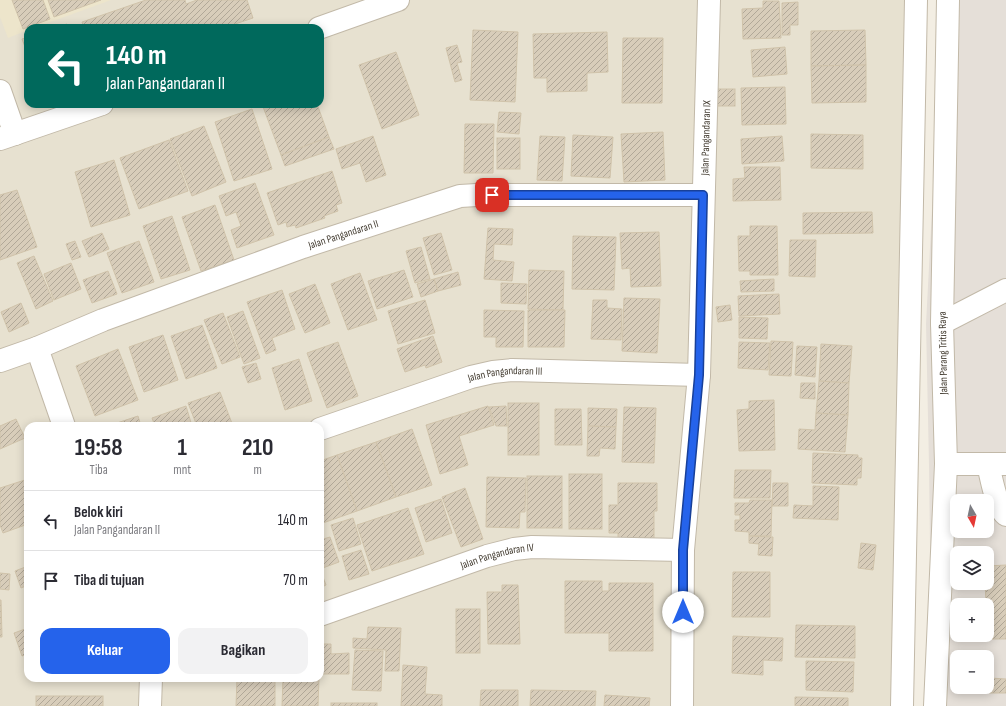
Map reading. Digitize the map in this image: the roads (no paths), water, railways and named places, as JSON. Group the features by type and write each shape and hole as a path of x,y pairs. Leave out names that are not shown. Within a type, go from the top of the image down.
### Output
{"street":[{"path":"324,27 398,0"},
{"name":"Jalan Pangandaran IX","path":"682,706 683,550 699,375 709,0"},
{"path":"902,706 916,0"},
{"name":"Jalan Parang Tritis Raya","path":"935,706 946,464 942,323 948,0"},
{"path":"0,91 8,136 90,108"},
{"name":"Jalan Pangandaran II","path":"0,360 38,348 103,320 303,247 460,196 703,195"},
{"path":"942,323 1006,290"},
{"path":"38,348 63,422"},
{"name":"Jalan Pangandaran III","path":"324,428 471,377 493,372 512,370 699,375"},
{"path":"946,464 997,464 994,489 1002,512 1006,515"},
{"name":"Jalan Pangandaran IV","path":"324,614 487,556 514,549 532,547 683,550"},
{"path":"150,706 151,682"}]}
